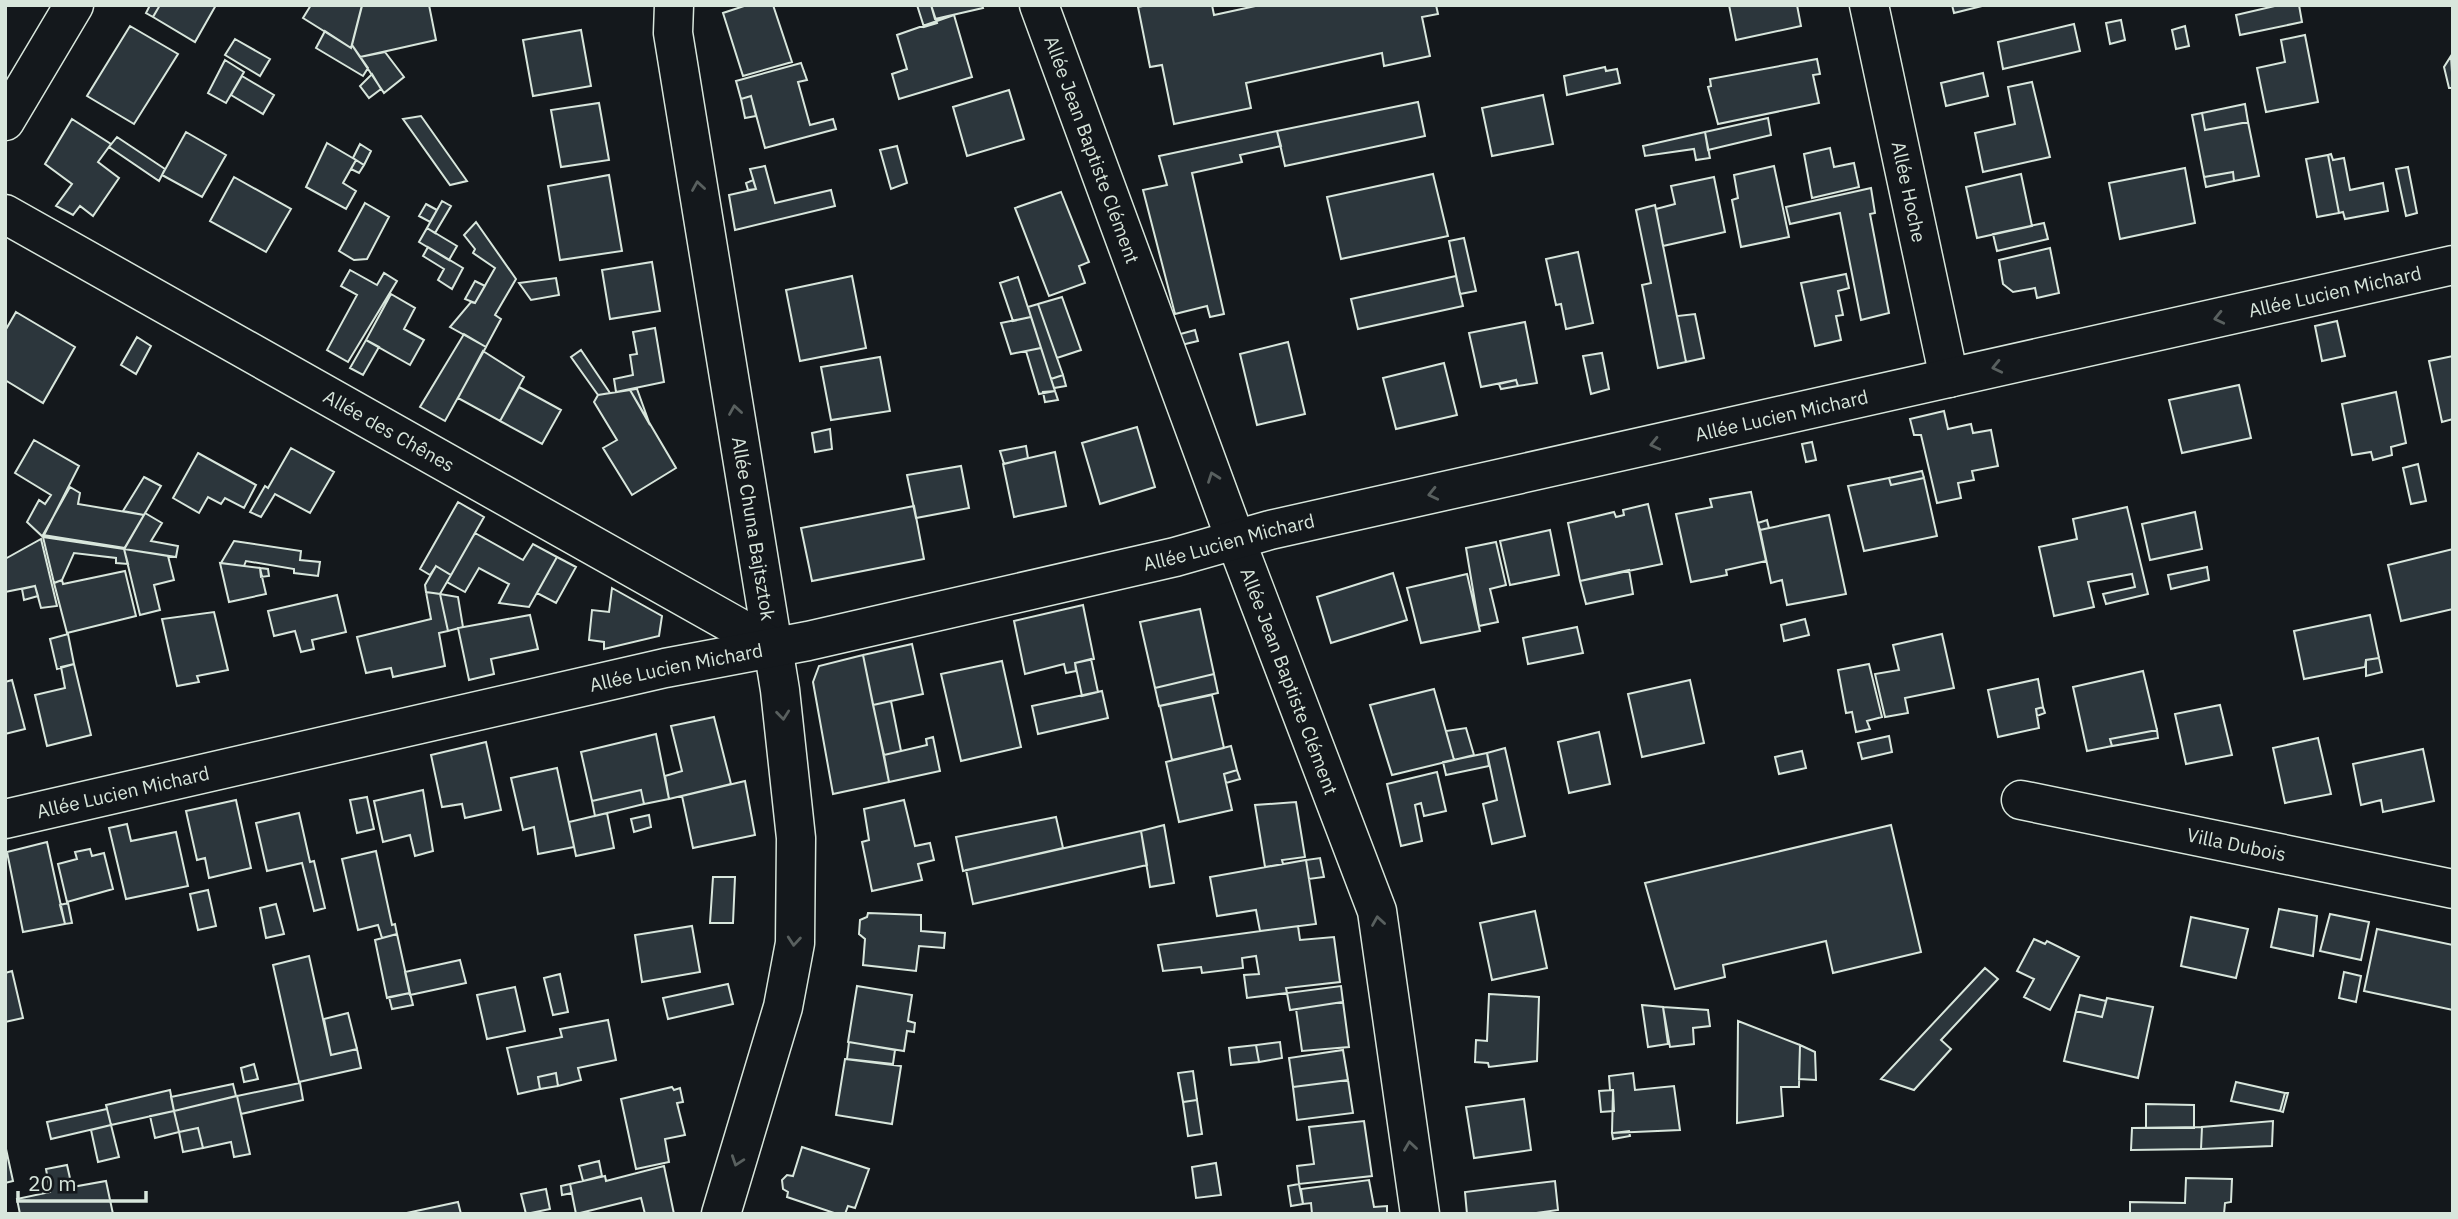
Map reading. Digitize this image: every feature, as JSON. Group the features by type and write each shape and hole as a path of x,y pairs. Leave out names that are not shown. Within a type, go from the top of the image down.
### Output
{"street":[{"path":"5,121 74,5"},
{"name":"Allée Chuna Bajtsztok","path":"674,5 673,33 773,647 796,838 795,943 780,1020 722,1214"},
{"name":"Allée Jean Baptiste Clément","path":"1039,5 1236,541 1377,911 1420,1214"},
{"name":"Allée Hoche","path":"1869,5 1949,378"},
{"name":"Allée des Chênes","path":"5,214 773,647"},
{"name":"Allée Lucien Michard","path":"5,820 666,668 773,647 1236,541 1270,530 2453,265"},
{"name":"Villa Dubois","path":"2021,800 2453,889"}],"building":[{"path":"150,5 160,5 153,17 146,13"},
{"path":"160,5 216,5 195,42 153,17"},
{"path":"311,5 362,5 351,48 303,18"},
{"path":"429,5 436,40 360,57 352,45 362,6"},
{"path":"747,5 773,5 792,62 743,76 723,13"},
{"path":"917,5 931,5 937,23 924,27"},
{"path":"931,5 982,5 983,8 935,19"},
{"path":"1212,5 1214,15 1260,5 1436,5 1438,14 1422,17 1430,56 1384,66 1382,53 1246,83 1251,108 1174,124 1162,65 1150,67 1138,7"},
{"path":"1729,5 1797,5 1801,26 1736,40"},
{"path":"1952,5 1986,5 1954,13"},
{"path":"2279,5 2299,5 2302,22 2240,35 2236,15"},
{"path":"954,15 972,77 899,99 892,74 907,69 897,35"},
{"path":"2121,20 2125,40 2110,44 2106,23"},
{"path":"2074,24 2080,51 2003,69 1998,42"},
{"path":"130,26 178,54 134,124 87,96"},
{"path":"2185,26 2189,46 2176,49 2172,30"},
{"path":"581,30 591,86 533,96 523,40"},
{"path":"325,31 351,48 352,45 368,68 363,76 316,48"},
{"path":"2305,35 2318,102 2266,112 2257,68 2285,62 2281,40"},
{"path":"235,39 270,59 260,76 225,55"},
{"path":"385,52 404,77 384,93 360,57"},
{"path":"2451,56 2453,88 2449,88 2444,67"},
{"path":"1817,59 1820,74 1813,75 1819,103 1718,124 1708,87 1711,86 1710,79"},
{"path":"225,60 244,72 226,103 208,93"},
{"path":"801,63 807,80 798,82 810,125 833,119 836,129 765,148 751,96 741,99 736,81"},
{"path":"1605,67 1606,71 1617,69 1620,83 1567,95 1564,76"},
{"path":"1983,73 1988,96 1946,106 1941,83"},
{"path":"372,74 381,89 369,98 360,86"},
{"path":"242,76 274,95 263,114 231,95"},
{"path":"2032,82 2050,157 1983,172 1975,133 2015,124 2008,87"},
{"path":"1009,90 1024,139 967,156 953,107"},
{"path":"1543,95 1553,144 1492,156 1482,108"},
{"path":"751,96 756,116 745,118 741,99"},
{"path":"1418,102 1425,136 1285,166 1277,131"},
{"path":"599,103 609,160 561,167 551,110"},
{"path":"2245,104 2248,122 2205,130 2202,113"},
{"path":"2202,113 2205,130 2248,122 2259,176 2234,181 2233,172 2204,177 2192,115"},
{"path":"421,116 467,181 450,185 403,119"},
{"path":"1768,118 1771,135 1708,150 1705,132"},
{"path":"72,119 111,144 98,162 119,178 93,216 80,206 73,215 56,206 72,184 45,164"},
{"path":"1277,131 1281,146 1240,155 1242,162 1192,173 1224,314 1210,317 1207,306 1175,314 1143,190 1167,185 1159,156"},
{"path":"186,132 226,155 202,197 162,175"},
{"path":"1705,132 1710,158 1696,160 1694,149 1645,156 1643,146"},
{"path":"117,137 165,169 159,181 109,147"},
{"path":"327,143 356,160 343,183 356,191 346,209 306,187"},
{"path":"360,144 371,151 364,165 353,158"},
{"path":"897,146 907,183 891,189 880,150"},
{"path":"1830,148 1834,167 1854,163 1859,187 1812,198 1804,154"},
{"path":"2331,154 2333,160 2344,158 2350,190 2383,183 2388,211 2345,219 2343,212 2339,213 2328,155"},
{"path":"2328,155 2339,213 2317,217 2306,159"},
{"path":"356,160 364,165 359,173 351,169"},
{"path":"765,166 775,203 831,190 835,206 735,230 729,195 756,189 750,169"},
{"path":"1774,166 1789,237 1741,247 1732,200 1738,198 1734,175"},
{"path":"2408,167 2417,213 2406,216 2396,169"},
{"path":"2185,168 2195,223 2120,239 2109,183"},
{"path":"2233,172 2234,181 2206,187 2204,177"},
{"path":"1433,174 1448,236 1341,259 1327,197"},
{"path":"2021,174 2032,226 1977,238 1966,187"},
{"path":"609,175 622,251 560,260 548,186"},
{"path":"234,177 291,209 266,252 210,221"},
{"path":"1714,177 1725,232 1663,246 1656,209 1675,204 1671,186"},
{"path":"753,180 756,189 748,190 746,183"},
{"path":"1871,188 1875,213 1870,214 1889,313 1861,320 1840,213 1790,224 1786,207"},
{"path":"1061,192 1089,262 1079,266 1085,283 1049,296 1015,208"},
{"path":"442,201 451,206 435,233 427,228"},
{"path":"365,203 389,217 367,259 354,260 339,251"},
{"path":"426,204 437,210 430,222 419,216"},
{"path":"1655,205 1686,362 1658,368 1642,285 1651,283 1636,210"},
{"path":"476,222 516,279 495,315 501,319 486,347 450,327 471,302 475,303 495,268 473,253 475,249 464,235"},
{"path":"2044,223 2048,239 1997,251 1993,234"},
{"path":"427,228 457,246 449,260 419,242"},
{"path":"1464,238 1476,291 1460,294 1449,241"},
{"path":"428,247 463,268 452,289 438,280 444,269 423,256"},
{"path":"2050,248 2059,293 2037,298 2035,288 2013,292 2003,284 1999,260"},
{"path":"1578,252 1593,323 1566,329 1561,304 1556,305 1546,259"},
{"path":"652,262 660,311 610,319 602,270"},
{"path":"350,270 377,285 384,273 397,281 348,362 327,350 357,295 341,286"},
{"path":"1846,274 1849,288 1838,291 1843,315 1836,316 1841,340 1815,346 1801,283"},
{"path":"852,276 866,348 800,361 786,290"},
{"path":"1456,276 1463,306 1358,329 1351,299"},
{"path":"1018,277 1031,317 1013,321 1000,283"},
{"path":"556,278 559,295 531,300 519,283"},
{"path":"475,281 485,286 475,303 465,299"},
{"path":"391,294 415,308 404,329 424,340 410,365 366,340"},
{"path":"1062,297 1081,350 1057,358 1038,304"},
{"path":"1038,304 1063,375 1051,379 1028,307"},
{"path":"16,312 75,347 43,403 5,380 5,331"},
{"path":"1695,314 1704,358 1686,362 1677,316"},
{"path":"1031,317 1041,348 1011,354 1001,323"},
{"path":"2337,321 2345,356 2322,361 2315,326"},
{"path":"1525,322 1537,383 1518,386 1516,380 1481,387 1469,333"},
{"path":"655,328 664,382 616,392 614,379 633,375 630,355 637,354 633,332"},
{"path":"1195,330 1198,341 1181,345 1177,335"},
{"path":"464,334 486,347 445,421 420,407"},
{"path":"137,337 151,346 136,374 121,365"},
{"path":"366,340 379,347 363,375 350,368"},
{"path":"1288,342 1305,414 1257,425 1240,354"},
{"path":"1041,348 1055,391 1039,394 1026,351"},
{"path":"581,350 610,393 598,395 571,357"},
{"path":"483,351 524,377 500,421 458,398"},
{"path":"1602,353 1609,389 1591,394 1583,356"},
{"path":"2453,356 2453,419 2442,422 2429,361"},
{"path":"880,357 890,411 831,420 821,367"},
{"path":"1444,363 1457,415 1396,429 1383,378"},
{"path":"1063,375 1066,386 1054,388 1051,379"},
{"path":"1516,380 1518,386 1501,389 1499,384"},
{"path":"2239,385 2251,438 2182,453 2169,400"},
{"path":"519,387 561,410 542,444 500,421"},
{"path":"637,389 650,425 630,390"},
{"path":"630,390 676,468 632,495 603,448 617,440 594,402 598,395"},
{"path":"1055,391 1058,400 1045,402 1043,392"},
{"path":"2396,392 2406,443 2391,447 2392,455 2373,460 2371,452 2352,455 2342,404"},
{"path":"1944,411 1948,429 1971,424 1973,433 1991,430 1998,466 1972,471 1974,480 1958,483 1961,498 1937,503 1921,435 1914,435 1910,419"},
{"path":"1137,427 1155,487 1100,504 1082,443"},
{"path":"830,429 832,449 815,452 812,433"},
{"path":"34,440 79,466 43,537 27,522 39,500 45,504 51,495 15,473"},
{"path":"1812,442 1816,460 1806,462 1802,444"},
{"path":"1026,446 1028,458 1004,464 1000,451"},
{"path":"291,448 334,472 310,513 275,494 261,517 250,512 265,486 268,488"},
{"path":"1055,452 1066,506 1014,517 1003,464"},
{"path":"198,453 256,485 244,508 225,498 221,504 208,497 199,513 173,498"},
{"path":"2418,464 2426,501 2411,504 2403,468"},
{"path":"961,466 969,508 916,518 907,475"},
{"path":"1922,471 1924,478 1891,485 1889,478"},
{"path":"144,477 161,486 144,515 123,511"},
{"path":"1889,478 1891,485 1924,478 1937,536 1864,551 1848,486"},
{"path":"70,487 80,493 78,504 144,515 125,548 43,535"},
{"path":"1751,492 1766,561 1726,570 1727,575 1691,582 1676,514 1712,507 1710,499"},
{"path":"458,502 484,517 451,575 436,566 430,575 420,569"},
{"path":"1648,504 1662,564 1580,581 1568,523 1614,512 1616,517 1624,515 1623,510"},
{"path":"914,506 924,559 812,581 801,528"},
{"path":"2127,507 2148,594 2106,604 2103,594 2135,587 2132,574 2088,582 2094,607 2054,616 2039,547 2077,539 2073,519"},
{"path":"2195,512 2202,549 2150,560 2142,524"},
{"path":"145,513 162,523 151,541 178,546 176,557 124,549"},
{"path":"1829,515 1846,594 1787,605 1782,580 1771,583 1760,530"},
{"path":"1767,520 1769,528 1760,530 1758,523"},
{"path":"1550,530 1559,575 1510,585 1500,541"},
{"path":"475,533 523,560 533,544 557,557 529,607 499,603 509,584 479,568 465,592 447,582"},
{"path":"43,537 124,549 128,564 116,563 116,558 74,553 62,580 54,583"},
{"path":"41,539 57,606 41,608 35,586 5,592 5,559"},
{"path":"234,541 301,551 300,560 320,562 318,576 246,561 244,566 221,563"},
{"path":"1496,542 1506,585 1490,589 1498,622 1479,626 1466,548"},
{"path":"124,549 168,556 174,580 154,585 160,610 140,615"},
{"path":"2453,549 2453,609 2401,621 2388,565"},
{"path":"557,557 576,567 556,603 537,593"},
{"path":"220,563 260,568 266,594 229,602"},
{"path":"436,566 451,575 440,594 426,592 425,585"},
{"path":"2207,567 2209,580 2171,589 2168,575"},
{"path":"260,568 268,569 269,576 261,577"},
{"path":"1629,570 1633,594 1586,604 1580,581"},
{"path":"125,571 136,616 67,633 54,583 62,580 63,584"},
{"path":"1393,573 1407,620 1331,643 1317,597"},
{"path":"1467,574 1480,631 1421,643 1407,588"},
{"path":"35,586 38,596 24,600 22,589"},
{"path":"612,588 662,616 659,636 604,649 604,642 589,640 592,610 609,612"},
{"path":"426,592 440,594 448,631 439,633 445,666 393,677 391,668 366,673 357,637 431,619"},
{"path":"440,594 458,597 463,627 448,631"},
{"path":"337,595 346,632 312,640 314,649 301,652 295,631 274,636 268,611"},
{"path":"1083,605 1094,659 1075,663 1076,671 1066,673 1064,664 1025,674 1014,621"},
{"path":"1200,609 1214,674 1155,688 1140,622"},
{"path":"214,612 228,670 197,676 199,682 177,686 162,619"},
{"path":"530,615 538,649 491,659 494,674 469,680 458,628"},
{"path":"2370,615 2379,658 2366,660 2365,667 2304,679 2294,631"},
{"path":"1805,619 1809,635 1784,641 1781,625"},
{"path":"1577,627 1583,653 1528,664 1523,638"},
{"path":"68,634 74,664 57,669 50,639"},
{"path":"1942,634 1954,688 1905,698 1908,713 1885,717 1875,674 1899,670 1893,645"},
{"path":"912,644 923,694 873,705 863,655"},
{"path":"863,655 889,782 833,794 813,682 819,666"},
{"path":"2379,658 2382,672 2366,676 2366,660"},
{"path":"1091,659 1098,692 1082,696 1075,663"},
{"path":"1002,661 1021,747 961,761 941,674"},
{"path":"74,664 91,735 47,746 35,695 65,688 61,667"},
{"path":"1869,664 1882,717 1867,721 1870,729 1856,732 1852,712 1846,713 1838,670"},
{"path":"2143,671 2157,730 2110,739 2112,746 2087,751 2073,687"},
{"path":"1214,674 1218,693 1159,706 1155,688"},
{"path":"2038,679 2043,707 2036,709 2039,728 1998,737 1988,690"},
{"path":"12,680 25,729 5,734 5,682"},
{"path":"1690,680 1704,743 1642,757 1628,694"},
{"path":"1434,689 1454,760 1392,775 1370,705"},
{"path":"1102,691 1108,718 1038,734 1032,706"},
{"path":"1212,695 1224,748 1172,760 1160,706"},
{"path":"891,701 901,751 884,755 873,705"},
{"path":"2220,705 2232,755 2186,764 2175,714"},
{"path":"2043,707 2045,713 2037,716 2036,709"},
{"path":"714,717 731,784 669,799 665,776 682,771 671,726"},
{"path":"1466,728 1474,755 1454,760 1446,731"},
{"path":"2157,730 2158,738 2112,746 2110,739"},
{"path":"1599,732 1610,784 1569,793 1558,742"},
{"path":"656,734 669,799 644,804 641,790 592,801 581,752"},
{"path":"1889,736 1892,752 1862,759 1858,743"},
{"path":"933,737 940,771 889,782 884,755 927,745 926,739"},
{"path":"2318,738 2331,794 2285,803 2273,748"},
{"path":"486,742 501,810 465,818 462,804 442,807 431,755"},
{"path":"1231,746 1237,770 1224,774 1232,810 1179,822 1166,762"},
{"path":"1505,748 1525,836 1492,844 1483,804 1497,800 1487,753"},
{"path":"2423,749 2434,801 2383,812 2381,800 2361,805 2353,764"},
{"path":"1802,751 1806,768 1779,774 1775,757"},
{"path":"1487,753 1489,766 1446,775 1443,762"},
{"path":"557,768 574,847 538,854 534,827 523,830 511,778"},
{"path":"1237,770 1240,779 1226,783 1224,774"},
{"path":"1437,772 1446,811 1424,816 1421,803 1415,805 1422,841 1401,846 1387,784"},
{"path":"745,781 755,835 693,848 682,796"},
{"path":"423,790 433,851 415,856 410,835 383,842 374,801"},
{"path":"641,790 644,804 595,816 592,801"},
{"path":"367,797 374,829 357,833 350,800"},
{"path":"236,800 251,868 209,878 205,858 197,860 186,811"},
{"path":"904,800 915,846 930,843 934,860 918,864 922,880 872,891 862,842 869,840 864,809"},
{"path":"1296,802 1305,857 1282,860 1283,864 1265,867 1255,805"},
{"path":"299,813 310,862 314,861 325,908 314,911 302,863 267,871 256,823"},
{"path":"607,813 614,848 576,856 569,822"},
{"path":"649,815 651,827 634,832 631,819"},
{"path":"1056,817 1063,848 963,871 956,837"},
{"path":"127,824 131,841 176,832 188,886 126,899 109,828"},
{"path":"1164,825 1174,883 1150,887 1141,831"},
{"path":"1891,825 1921,952 1833,973 1826,941 1723,965 1725,977 1675,989 1645,883"},
{"path":"1141,831 1147,865 973,904 966,870"},
{"path":"47,842 65,924 23,932 7,852"},
{"path":"90,849 92,856 104,853 113,889 67,902 58,864 77,859 75,852"},
{"path":"376,851 392,925 395,924 397,934 382,938 378,925 358,930 342,859"},
{"path":"1320,858 1324,877 1309,879 1306,860"},
{"path":"1306,860 1316,924 1260,931 1256,910 1217,916 1210,877"},
{"path":"713,877 735,877 733,923 710,923"},
{"path":"208,890 216,926 198,930 190,894"},
{"path":"68,903 72,923 65,924 60,905"},
{"path":"276,904 284,934 266,938 260,908"},
{"path":"2279,909 2317,916 2313,956 2271,947"},
{"path":"1535,911 1547,968 1492,980 1480,923"},
{"path":"868,913 921,915 921,931 945,933 944,948 919,946 916,971 863,965 865,939 859,934 860,920 867,917"},
{"path":"2330,914 2369,922 2361,960 2320,951"},
{"path":"2191,917 2248,929 2236,978 2181,966"},
{"path":"692,926 700,972 642,982 635,935"},
{"path":"1298,926 1300,940 1334,937 1340,982 1286,988 1287,993 1247,998 1244,975 1259,974 1256,956 1242,958 1243,968 1202,973 1201,967 1163,971 1158,945"},
{"path":"2377,929 2453,945 2453,1010 2364,991"},
{"path":"397,934 410,993 387,998 375,940"},
{"path":"2034,939 2045,944 2047,941 2079,957 2050,1010 2024,997 2034,979 2017,971"},
{"path":"309,956 331,1055 357,1049 361,1068 299,1082 273,965"},
{"path":"460,960 466,983 410,995 405,972"},
{"path":"1985,968 1998,979 1941,1040 1951,1049 1914,1090 1881,1079"},
{"path":"12,971 23,1018 5,1022 5,973"},
{"path":"2344,972 2361,976 2356,1002 2339,998"},
{"path":"560,974 568,1012 553,1015 544,978"},
{"path":"728,984 733,1004 668,1019 663,998"},
{"path":"857,986 912,995 908,1021 915,1023 914,1032 907,1031 904,1051 848,1042"},
{"path":"1341,986 1343,1002 1290,1010 1287,993"},
{"path":"515,987 525,1031 487,1039 477,995"},
{"path":"410,993 413,1005 392,1009 389,997"},
{"path":"1489,994 1539,997 1537,1061 1489,1067 1488,1063 1475,1062 1476,1040 1487,1041"},
{"path":"2080,995 2106,1001 2102,1017 2076,1011"},
{"path":"2107,998 2153,1007 2138,1078 2064,1061 2076,1011 2102,1017"},
{"path":"1343,1002 1349,1047 1302,1051 1296,1009"},
{"path":"1642,1005 1663,1007 1668,1044 1648,1047"},
{"path":"1663,1007 1708,1010 1710,1026 1693,1028 1694,1044 1670,1047"},
{"path":"348,1013 357,1049 331,1055 324,1019"},
{"path":"608,1020 616,1060 578,1068 581,1080 558,1086 556,1073 538,1077 540,1089 518,1094 507,1048 562,1037 560,1029"},
{"path":"1738,1021 1800,1045 1799,1087 1781,1087 1783,1116 1737,1123"},
{"path":"849,1042 895,1050 893,1064 847,1059"},
{"path":"1280,1042 1282,1058 1259,1062 1256,1045"},
{"path":"1256,1045 1259,1062 1231,1065 1229,1048"},
{"path":"1800,1045 1815,1052 1816,1080 1799,1079"},
{"path":"1343,1050 1348,1080 1293,1087 1289,1058"},
{"path":"845,1059 901,1066 892,1124 836,1115"},
{"path":"254,1064 258,1079 244,1082 241,1068"},
{"path":"1193,1071 1197,1100 1183,1102 1178,1073"},
{"path":"556,1073 558,1086 540,1089 538,1077"},
{"path":"1633,1073 1635,1090 1674,1086 1680,1130 1612,1133 1613,1090 1610,1090 1609,1076"},
{"path":"1348,1080 1353,1113 1297,1120 1293,1087"},
{"path":"2236,1082 2285,1093 2280,1111 2231,1101"},
{"path":"300,1083 303,1100 241,1114 237,1096"},
{"path":"233,1084 236,1096 174,1111 171,1097"},
{"path":"672,1087 674,1090 680,1088 683,1102 677,1103 685,1135 665,1139 669,1162 636,1169 621,1099"},
{"path":"170,1090 174,1111 111,1125 106,1105"},
{"path":"1613,1090 1614,1111 1601,1112 1599,1091"},
{"path":"2285,1093 2288,1093 2283,1112 2280,1111"},
{"path":"237,1096 250,1154 234,1157 231,1142 203,1148 198,1128 179,1132 174,1111"},
{"path":"1524,1099 1531,1150 1474,1158 1466,1107"},
{"path":"1197,1100 1202,1134 1188,1136 1183,1102"},
{"path":"2146,1104 2194,1105 2194,1128 2146,1128"},
{"path":"107,1109 111,1125 51,1139 47,1122"},
{"path":"174,1111 179,1132 155,1138 150,1116"},
{"path":"1364,1121 1372,1176 1299,1184 1297,1166 1314,1164 1309,1127"},
{"path":"2273,1121 2272,1146 2201,1149 2202,1127"},
{"path":"111,1125 119,1157 98,1162 91,1130"},
{"path":"2202,1127 2201,1149 2131,1150 2132,1128"},
{"path":"198,1128 203,1148 183,1152 179,1132"},
{"path":"1629,1131 1630,1136 1613,1139 1612,1133"},
{"path":"802,1147 869,1169 855,1208 848,1206 845,1214 837,1214 787,1197 788,1192 783,1189 782,1180 787,1175 793,1176"},
{"path":"5,1149 13,1181 5,1183"},
{"path":"599,1161 602,1176 583,1181 579,1166"},
{"path":"1216,1163 1221,1195 1196,1198 1192,1167"},
{"path":"67,1165 72,1187 106,1181 113,1214 20,1214 17,1199 50,1192 46,1169"},
{"path":"664,1166 674,1214 645,1214 641,1198 576,1214 570,1184 605,1176 606,1181"},
{"path":"2186,1178 2232,1179 2231,1202 2225,1203 2224,1214 2130,1214 2130,1202 2185,1203"},
{"path":"1369,1180 1374,1207 1387,1206 1387,1214 1312,1214 1311,1203 1303,1204 1301,1189"},
{"path":"1555,1181 1558,1210 1529,1214 1467,1214 1465,1192"},
{"path":"570,1184 572,1193 562,1195 561,1186"},
{"path":"1299,1184 1303,1204 1291,1206 1288,1186"},
{"path":"546,1189 550,1209 526,1214 521,1194"},
{"path":"458,1202 461,1214 402,1214"}]}
